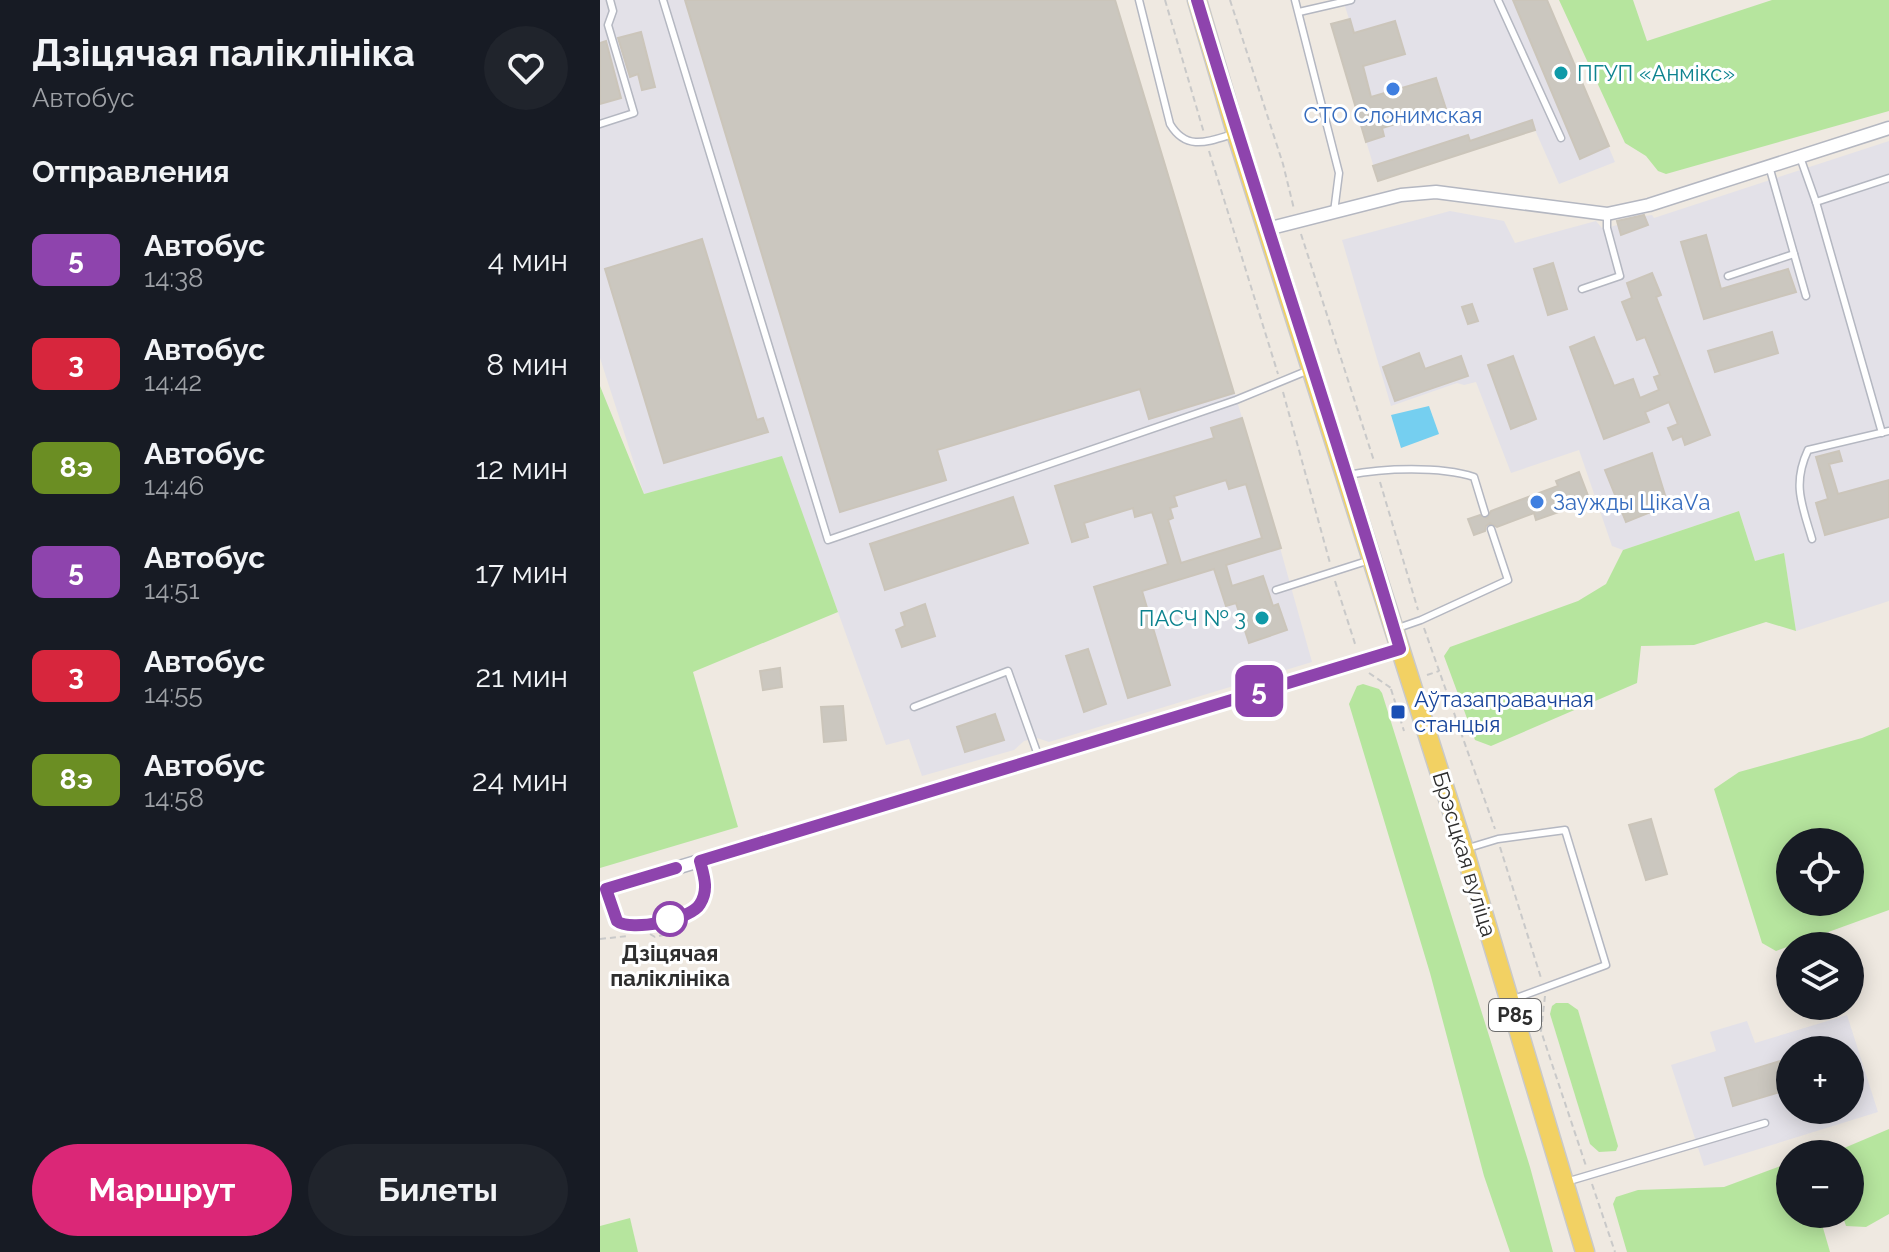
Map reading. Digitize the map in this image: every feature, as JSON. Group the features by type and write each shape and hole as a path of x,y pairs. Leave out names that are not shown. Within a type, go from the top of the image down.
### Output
{"main road":[{"name":"Брэсцкая вуліца","path":"1197,0 1236,133 1374,559 1511,1000 1585,1252"}],"street":[{"path":"1267,229 1401,195 1436,192 1607,214 1649,205 1889,128"},
{"path":"603,890 1400,649"}],"lane":[{"path":"600,124 634,113 608,25 613,11 610,0"},
{"path":"663,0 828,540 1236,400 1312,369"},
{"path":"1139,0 1170,124 1177,136 1191,142 1207,142 1236,133"},
{"path":"1295,0 1339,173 1334,212"},
{"path":"1299,12 1351,0"},
{"path":"1498,0 1561,138"},
{"path":"1799,156 1886,432 1808,450 1798,476 1799,495 1812,539"},
{"path":"1769,166 1806,296"},
{"path":"1816,202 1889,178"},
{"path":"1582,289 1620,276 1607,228 1607,214"},
{"path":"1728,276 1794,254"},
{"path":"1346,476 1377,471 1459,473 1474,477 1485,513"},
{"path":"1394,630 1508,580 1491,529"},
{"path":"1276,590 1374,559"},
{"path":"914,707 1008,671 1039,758"},
{"path":"1464,849 1498,839 1565,830 1570,845 1606,965 1511,1000"},
{"path":"603,890 617,921 623,926 632,927 678,917 697,909 702,901 706,887 700,861"},
{"path":"1564,1182 1765,1123"}],"path":[{"path":"1391,688 1404,731"}],"shaded area":[{"path":"600,0 1115,0 1261,480 1312,662 1049,742 1037,738 1024,741 1014,750 922,776 909,739 886,745 782,457 644,494 600,358"},
{"path":"1343,0 1547,0 1615,162 1559,184 1535,130 1378,181 1331,24 1349,19"},
{"path":"1889,141 1889,601 1796,631 1784,554 1755,561 1739,511 1623,550 1612,546 1579,450 1511,473 1476,382 1457,383 1391,406 1342,240 1450,211 1504,221 1515,243 1596,221 1602,228 1607,228 1643,212 1645,216 1652,215 1654,218"},
{"path":"1831,1020 1849,1020 1854,1036 1778,1036"},
{"path":"1747,1021 1755,1043 1776,1037 1776,1124 1839,1124 1788,1140 1776,1140 1776,1144 1704,1166 1671,1065 1716,1051 1710,1032"},
{"path":"1864,1068 1878,1112 1864,1116"}],"green space":[{"path":"1559,0 1633,0 1647,41 1772,0 1889,0 1889,111 1666,174 1658,171 1646,156 1625,143"},
{"path":"600,386 644,494 782,456 838,612 693,672 738,827 600,868"},
{"path":"1739,511 1755,561 1784,553 1796,631 1766,622 1694,645 1641,646 1637,683 1491,746 1475,740 1444,656 1450,647 1578,601 1606,584 1623,550"},
{"path":"1363,684 1382,693 1530,1167 1553,1252 1510,1252 1484,1176 1430,973 1349,704 1357,686"},
{"path":"1889,727 1889,910 1828,932 1776,932 1776,951 1762,943 1714,789 1739,772 1862,738"},
{"path":"1556,1003 1568,1003 1578,1010 1618,1146 1616,1151 1599,1152 1590,1144 1550,1014"},
{"path":"1889,1129 1889,1214 1866,1227 1864,1227 1863,1140"},
{"path":"1776,1168 1776,1228 1823,1228 1830,1252 1627,1252 1613,1204 1616,1197 1638,1190 1724,1187"},
{"path":"630,1218 638,1252 600,1252 600,1226"}],"water":[{"path":"1429,406 1439,434 1401,448 1391,415"}],"building":[{"path":"685,0 1115,0 1234,393 1149,419 1140,389 937,450 946,480 840,512"},
{"name":"ПГУП «Анмікс»","path":"1513,0 1547,0 1609,146 1580,159"},
{"path":"1350,19 1354,33 1395,21 1405,54 1363,66 1371,97 1436,78 1446,109 1382,128 1384,136 1366,142 1331,24"},
{"path":"641,32 655,87 642,90 638,74 630,77 618,38"},
{"path":"606,41 621,98 600,104 600,43"},
{"path":"1532,120 1535,130 1378,181 1373,166 1468,135 1470,141"},
{"path":"1644,215 1648,225 1621,235 1617,221"},
{"path":"1706,235 1721,289 1788,269 1796,292 1704,319 1681,242"},
{"path":"702,239 757,420 763,418 768,432 664,463 605,269"},
{"path":"1553,263 1567,309 1548,315 1534,269"},
{"path":"1652,273 1661,295 1656,297 1710,435 1685,445 1682,436 1673,440 1668,428 1678,424 1669,402 1645,412 1649,422 1604,439 1570,347 1594,337 1614,386 1633,379 1640,398 1659,390 1654,377 1660,375 1645,337 1637,340 1622,302 1632,298 1627,283"},
{"path":"1472,304 1478,321 1468,324 1462,307"},
{"path":"1772,332 1778,353 1715,372 1708,351"},
{"path":"1419,353 1425,369 1461,356 1468,376 1395,401 1383,367"},
{"path":"1513,356 1536,419 1511,429 1488,365"},
{"path":"1242,418 1281,548 1226,565 1232,586 1263,576 1273,606 1278,604 1287,630 1249,643 1236,603 1226,606 1214,569 1142,591 1170,685 1128,698 1094,587 1168,564 1152,512 1135,517 1133,508 1084,523 1088,537 1072,542 1055,486 1214,438 1211,428","holes":["1226,480 1229,489 1246,484 1262,538 1181,563 1168,520 1173,518 1170,508 1177,506 1174,496"]},
{"path":"1839,451 1842,461 1829,464 1838,494 1889,480 1889,517 1825,535 1816,503 1828,499 1816,457"},
{"path":"1652,453 1668,505 1626,522 1605,470"},
{"path":"1579,472 1590,501 1536,520 1534,513 1497,527 1490,523 1485,531 1474,535 1468,519 1480,515 1487,518 1491,511 1558,486 1556,481"},
{"path":"1013,497 1028,543 885,590 870,544"},
{"path":"925,604 935,636 902,647 896,630 905,626 901,613"},
{"path":"1088,649 1106,704 1084,712 1066,656"},
{"path":"780,668 782,687 763,690 760,671"},
{"path":"843,706 846,740 824,742 821,707"},
{"path":"995,714 1004,740 965,752 957,727"},
{"path":"1651,819 1667,874 1646,880 1629,825"},
{"path":"1776,1062 1776,1093 1733,1106 1725,1078"}],"bus line":[{"name":"5","path":"676,868 606,889 617,921 623,926 632,927 678,917 697,909 706,887 700,861 1400,649 1374,559 1236,133 1197,0"}],"place":[{"name":"ПГУП «Анмікс»","path":"1561,73"},
{"name":"СТО Слонимская","path":"1393,89"},
{"name":"Заужды ЦікаVа","path":"1537,502"},
{"name":"ПАСЧ № 3","path":"1262,618"},
{"name":"Аўтазаправачная станцыя","path":"1398,712"},
{"name":"Дзіцячая паліклініка","path":"670,919"}]}
